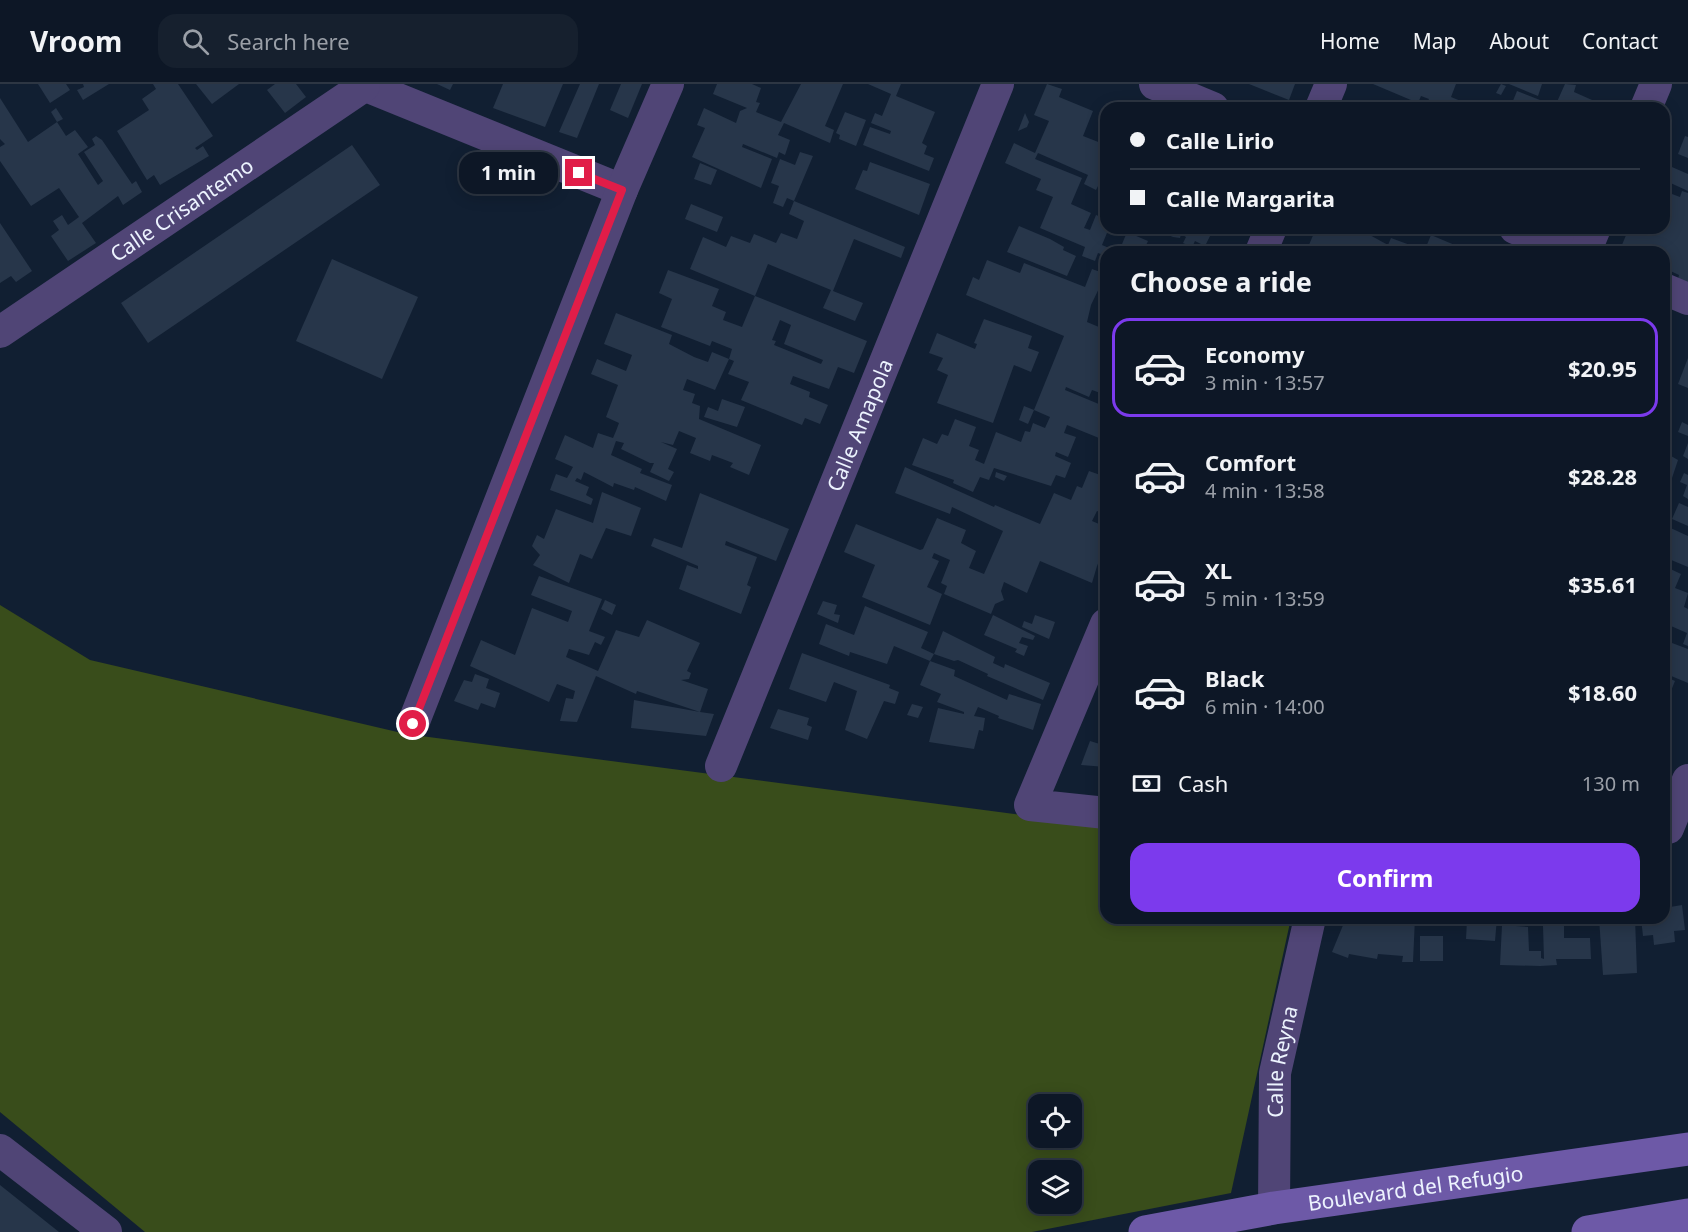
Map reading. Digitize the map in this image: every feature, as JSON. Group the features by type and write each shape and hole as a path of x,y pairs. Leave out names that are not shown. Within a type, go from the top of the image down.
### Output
{"main road":[{"name":"Boulevard del Refugio","path":"1145,1232 1274,1208 1688,1149"},
{"path":"1588,1232 1688,1215"}],"street":[{"path":"413,724 622,190 668,84"},
{"name":"Calle Amapola","path":"721,766 998,84"},
{"path":"1155,84 1198,102"},
{"path":"1324,102 1331,84"},
{"path":"1648,102 1656,84"},
{"path":"362,85 622,190"},
{"name":"Calle Crisantemo","path":"0,332 362,85"},
{"path":"1530,234 1561,246"},
{"path":"1670,292 1688,299"},
{"path":"1100,638 1030,805 1100,812"},
{"path":"1673,827 1688,780"},
{"name":"Calle Reyna","path":"1274,1208 1275,1073 1309,924"},
{"path":"0,1150 106,1232"}],"green space":[{"path":"0,605 90,660 406,734 1100,825 1100,924 1290,924 1231,1193 1032,1232 145,1232 0,1112"}],"building":[{"path":"38,84 66,84 70,90 50,103"},
{"path":"83,84 109,84 83,100 77,90 84,87"},
{"path":"153,84 178,84 213,136 195,148 197,150 203,146 209,156 160,185 154,175 147,180 117,131 149,110 142,99 156,89"},
{"path":"196,84 239,84 212,104"},
{"path":"275,84 296,84 306,97 285,113 267,90"},
{"path":"437,84 453,84 450,90"},
{"path":"503,84 563,84 545,127 493,108"},
{"path":"580,84 599,84 577,138 559,132"},
{"path":"621,84 642,84 628,118 610,110"},
{"path":"717,84 752,84 761,88 756,102 760,103 756,112 781,122 801,84 843,84 825,126 834,130 830,143 784,123 778,135 790,140 785,155 779,152 777,158 743,144 742,147 772,159 761,188 692,157 705,128 697,125 704,108 736,123 740,111 747,108 713,94"},
{"path":"868,84 901,84 896,96 935,112 922,143 927,146 924,154 934,158 929,171 863,145 870,127 890,134 891,131 871,123 875,113 882,116 891,94"},
{"path":"1047,84 1062,89 1059,97 1093,111 1083,136 1100,143 1100,182 1096,190 1084,184 1088,175 1038,153 1035,159 1082,178 1071,204 1091,213 1084,228 1090,230 1096,215 1100,217 1100,234 1107,234 1102,245 1104,246 1100,246 1100,254 1098,253 1095,261 1082,256 1085,247 1040,228 1053,197 1036,190 1041,179 1005,163 1014,143 1035,153 1049,121 1034,115"},
{"path":"1249,84 1295,84 1289,100"},
{"path":"1373,84 1456,84 1451,97 1463,102 1428,102 1429,99 1421,96 1418,102"},
{"path":"1501,84 1506,86 1501,95 1496,93"},
{"path":"1509,84 1542,84 1538,96"},
{"path":"1565,84 1576,85 1574,92 1596,102 1557,102"},
{"path":"1517,91 1545,102 1512,102"},
{"path":"0,98 28,142 57,122 66,136 75,130 88,147 78,154 98,185 103,181 84,152 95,145 92,139 96,136 102,140 132,184 136,181 142,192 123,205 118,196 82,223 96,243 68,261 51,236 59,230 53,221 62,215 68,225 79,217 59,188 31,206 0,161 0,147 5,144 0,139"},
{"path":"56,108 63,119 57,122 51,112"},
{"path":"845,112 866,120 856,146 839,139 840,135 836,133"},
{"path":"1025,113 1029,122 1027,127 1018,131"},
{"path":"1685,136 1688,137 1688,158 1678,154"},
{"path":"352,145 380,185 148,343 121,303"},
{"path":"800,152 813,156 794,201 787,198 783,207 773,203 779,186 771,183 780,159 795,165"},
{"path":"870,162 930,184 919,215 855,189 863,170 867,171"},
{"path":"700,163 717,170 711,185 694,179"},
{"path":"1670,166 1688,174 1688,191 1670,183"},
{"path":"1682,191 1688,193 1688,283 1678,279 1679,275 1670,271 1670,246 1622,246 1626,234 1670,234 1670,193 1680,197"},
{"path":"794,201 905,247 901,258 854,239 833,291 863,303 855,321 823,308 831,290 768,264 755,296 690,269 703,237 726,247 731,236 750,243 754,234 776,243 781,233 797,239 804,221 789,214"},
{"path":"691,204 723,217 717,232 685,219"},
{"path":"0,223 32,271 16,282 11,276 0,283"},
{"path":"1019,226 1050,239 1064,247 1063,250 1076,256 1067,276 1007,252"},
{"path":"1126,234 1148,241 1146,246 1121,246"},
{"path":"1166,234 1181,234 1180,238"},
{"path":"1181,234 1211,234 1205,246 1195,241 1192,246 1183,243 1186,237"},
{"path":"1314,234 1368,234 1388,245 1391,238 1410,245 1410,246 1309,246"},
{"path":"1431,235 1457,246 1426,246"},
{"path":"332,259 418,297 382,379 296,341"},
{"path":"987,260 1020,273 1024,263 1085,287 1092,269 1100,272 1100,286 1091,305 1087,322 1100,327 1100,393 1092,390 1089,397 1066,387 1065,390 1100,405 1100,436 1099,438 1067,425 1064,433 1076,437 1068,457 1056,452 1055,456 1071,463 1065,478 1056,475 1051,486 994,468 989,480 980,477 973,492 953,483 954,480 912,465 923,438 937,444 942,434 948,436 955,419 976,427 969,446 979,450 975,460 984,464 996,432 1021,442 1025,431 1030,432 1033,423 1045,428 1050,417 1034,410 1064,336 966,295 973,277 979,280"},
{"path":"668,270 719,289 712,306 726,312 723,320 742,327 755,296 867,341 854,373 838,367 829,389 793,376 790,384 810,392 809,397 828,405 820,424 805,418 802,425 741,400 749,382 728,374 734,361 729,359 732,349 712,341 710,346 661,327 672,299 659,293","holes":["780,320 791,325 784,344 823,360 821,364 774,345 776,341 772,340"]},
{"path":"616,313 672,335 669,344 694,357 708,362 712,352 729,359 715,390 687,379 683,390 695,394 692,403 700,406 699,419 761,445 749,475 730,467 733,463 712,455 710,461 690,453 696,438 679,431 673,445 661,442 677,449 668,469 674,472 669,481 650,472 654,463 621,449 624,443 616,441 611,455 642,469 640,473 672,485 666,501 635,487 634,490 614,483 613,487 584,472 581,480 577,478 575,481 589,487 586,495 593,499 591,505 550,490 556,474 567,478 573,467 555,459 565,435 593,448 598,433 613,438 619,423 606,417 618,385 591,374 597,359 626,371 632,355 604,344"},
{"path":"984,319 1032,336 1028,348 1039,352 1031,372 1014,365 993,423 937,403 948,375 937,370 943,358 929,353 937,333 975,349 977,344 974,343"},
{"path":"1688,358 1688,388 1678,384"},
{"path":"722,399 745,407 737,427 704,417 708,407 718,411"},
{"path":"1024,406 1034,410 1028,424 1019,420"},
{"path":"1682,422 1688,425 1688,436 1678,432"},
{"path":"1688,443 1688,459 1683,456"},
{"path":"1670,455 1678,460 1672,478 1670,477"},
{"path":"905,467 994,507 995,505 1040,524 1054,493 1071,500 1077,486 1082,488 1089,471 1100,475 1100,512 1097,511 1092,521 1100,524 1100,559 1092,583 1040,561 1027,593 1004,582 1001,591 1004,600 995,604 991,614 944,594 947,586 941,583 950,560 934,553 932,558 939,561 927,587 942,594 930,625 862,597 875,565 844,552 856,524 920,550 923,549 937,518 966,530 961,543 976,551 969,568 984,574 1003,531 952,507 950,514 895,493"},
{"path":"996,472 1007,476 1004,481 995,477"},
{"path":"1684,473 1688,475 1688,499 1683,496 1687,485 1680,482"},
{"path":"602,492 641,508 631,536 606,528 592,559 580,554 569,583 533,565 540,555 532,546 537,535 544,539 556,509 593,523"},
{"path":"700,493 789,529 776,561 726,541 725,545 757,557 747,585 751,587 741,614 679,589 687,565 698,569 698,566 651,546 654,538 682,548"},
{"path":"1679,503 1688,507 1688,526 1672,519"},
{"path":"1670,528 1688,536 1688,567 1670,560"},
{"path":"1670,569 1681,574 1675,588 1688,593 1684,607 1688,609 1688,646 1683,644 1687,633 1670,626"},
{"path":"539,576 602,599 589,631 605,637 601,645 595,642 589,655 569,649 566,657 598,671 616,630 639,637 647,620 700,643 687,671 691,673 689,679 681,680 708,689 700,712 637,691 636,694 596,676 577,722 560,721 566,698 573,699 575,691 557,684 549,702 470,666 481,640 515,655 532,608 568,622 572,611 531,595"},
{"path":"605,600 616,605 612,615 601,609"},
{"path":"823,601 837,605 834,614 840,615 838,623 817,614"},
{"path":"865,606 928,632 921,648 934,654 930,661 894,646 887,664 850,652 849,656 819,644 826,624 854,635"},
{"path":"993,615 1035,636 1033,640 1022,637 1019,643 1028,646 1024,656 1015,652 1017,649 984,635"},
{"path":"1035,615 1055,622 1049,639 1022,627 1024,621 1032,624"},
{"path":"943,631 995,657 993,663 1004,668 1005,664 1050,683 1043,700 987,676 988,674 958,660 954,661 934,654"},
{"path":"1670,642 1688,649 1688,683 1670,676"},
{"path":"802,653 890,685 889,688 899,692 895,704 884,701 867,739 845,730 857,691 834,682 826,702 789,689"},
{"path":"930,661 955,670 954,676 1007,700 1009,694 1041,704 1033,730 998,718 999,716 978,707 974,716 985,718 983,731 979,730 974,749 929,742 938,708 964,714 964,712 937,702 941,694 920,685"},
{"path":"475,674 489,679 486,688 500,693 495,708 481,703 478,710 454,701 464,680 472,682"},
{"path":"1670,679 1675,681 1670,693"},
{"path":"634,700 714,714 706,736 631,728"},
{"path":"912,704 923,707 918,718 907,715"},
{"path":"778,709 809,718 807,725 812,727 808,740 770,728"},
{"path":"1090,741 1100,744 1100,767 1081,765"},
{"path":"1682,905 1685,930 1674,931 1675,942 1654,945 1653,935 1643,936 1642,924 1670,924 1670,907"},
{"path":"1344,924 1415,924 1413,962 1402,962 1403,956 1378,954 1377,959 1349,954 1348,958 1332,952"},
{"path":"1467,924 1496,924 1495,941 1466,939"},
{"path":"1599,924 1635,924 1637,973 1603,975"},
{"path":"1502,925 1528,927 1529,951 1541,951 1541,958 1544,959 1543,926 1564,926 1564,938 1590,938 1591,959 1556,959 1557,965 1500,965"},
{"path":"1420,936 1443,936 1443,961 1420,961"},
{"path":"0,1185 59,1232 0,1232"}],"route":[{"path":"413,724 622,190 579,173"}]}
